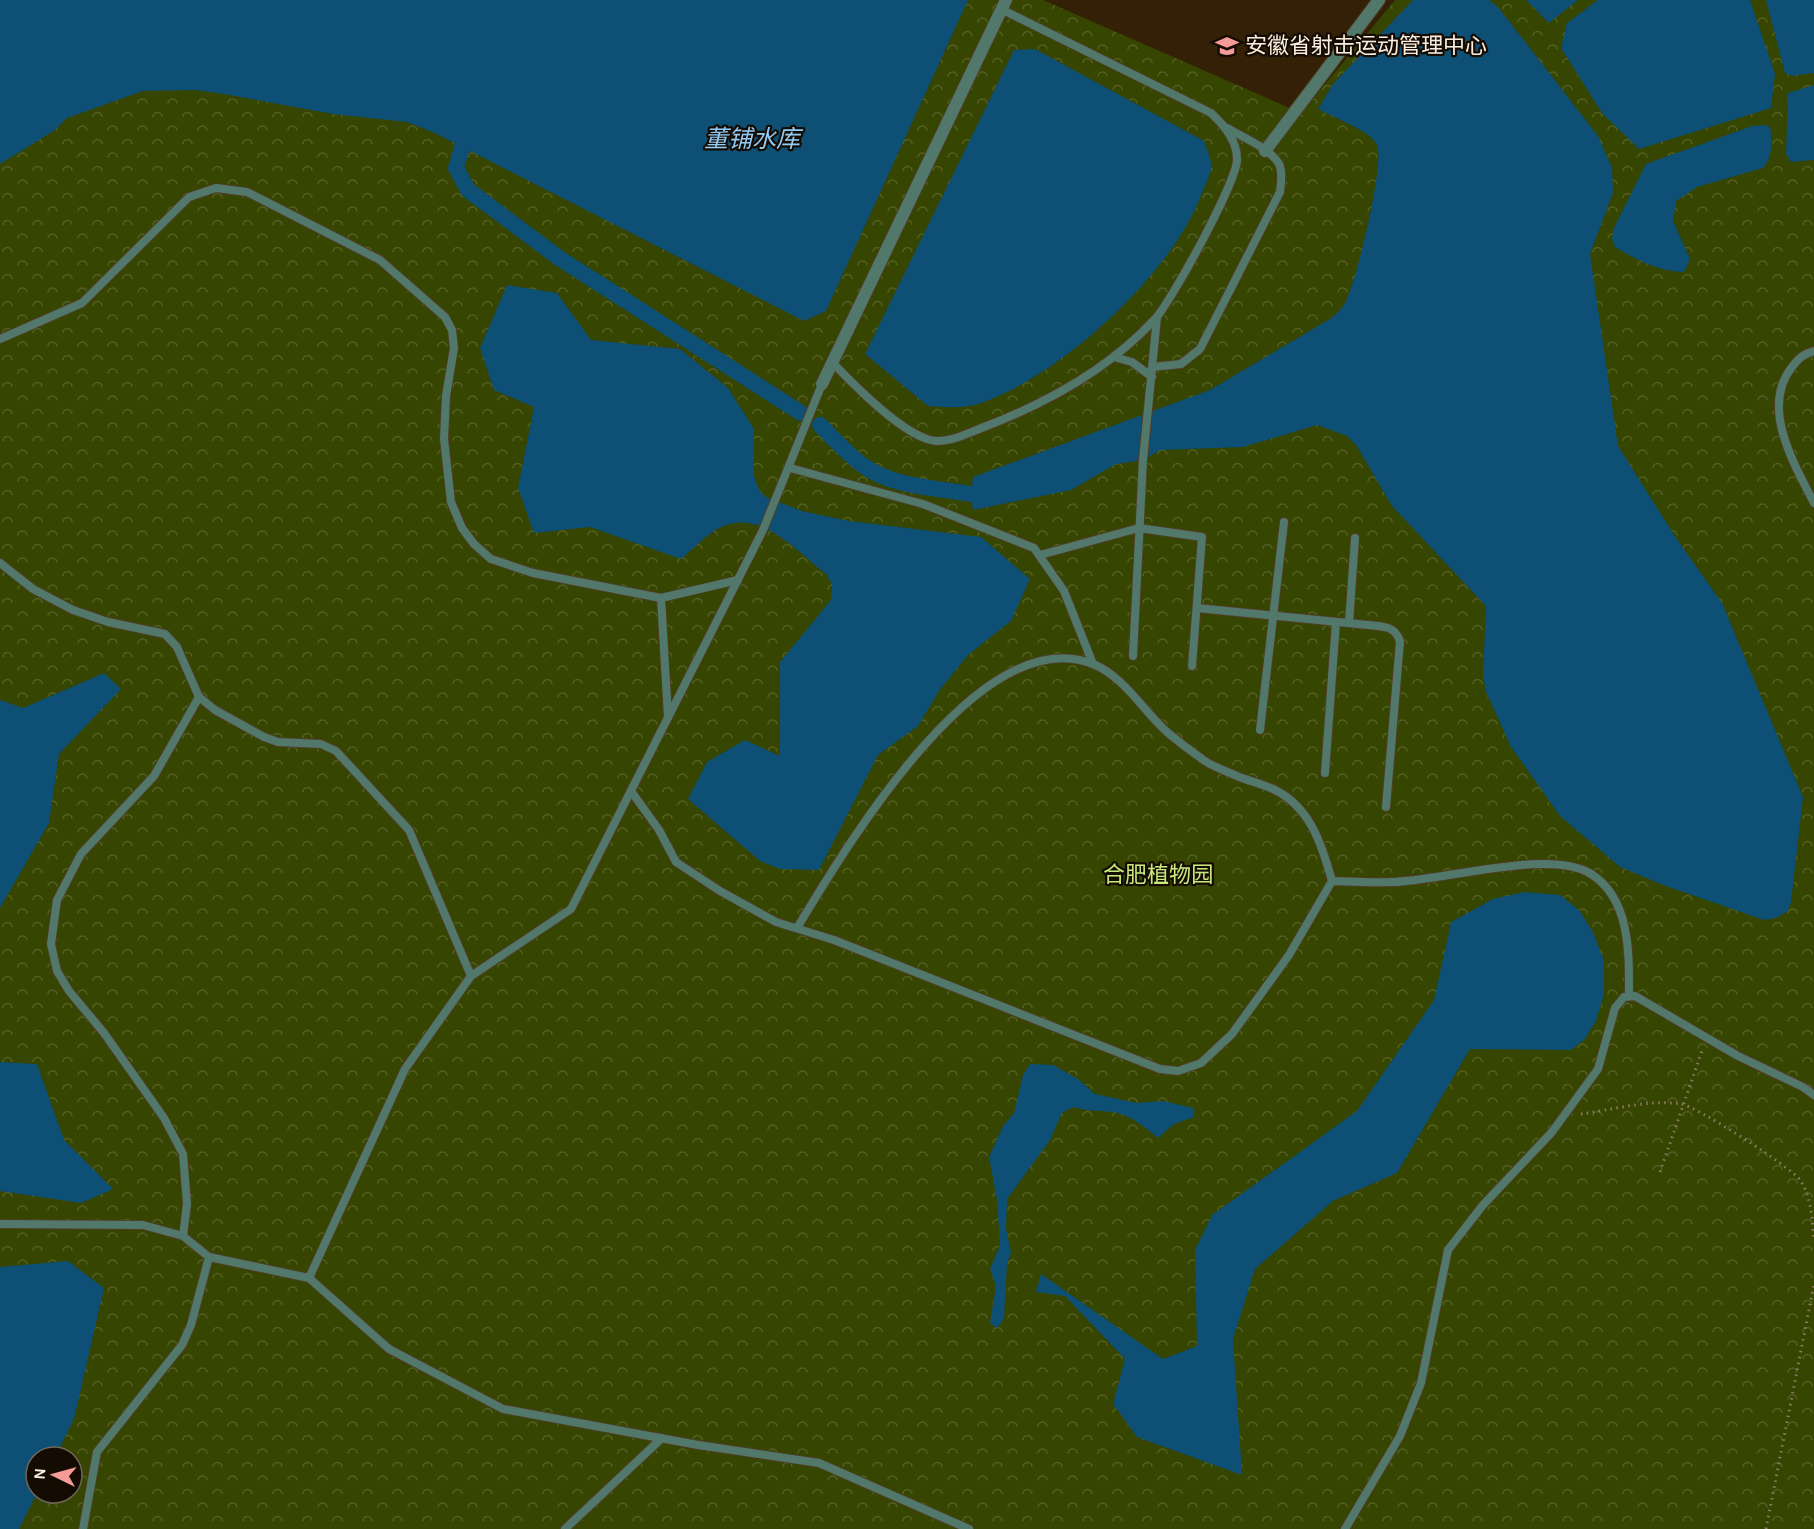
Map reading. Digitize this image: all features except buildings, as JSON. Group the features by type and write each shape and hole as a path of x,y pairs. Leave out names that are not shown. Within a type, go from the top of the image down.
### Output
{"street":[{"path":"1265,151 1379,0"},
{"path":"822,384 1004,4"}],"lane":[{"path":"1004,4 1211,113 1226,128 1265,151 1278,163 1281,175 1280,192 1200,349 1180,364 1152,367"},
{"path":"832,362 856,388 888,414 912,431 935,441 951,439 1006,419 1047,399 1114,357 1157,317 1195,253 1234,175 1237,153 1226,128"},
{"path":"0,339 82,303 189,197 216,188 247,192 380,260 445,317 452,330 454,348 446,396 444,439 451,502 456,516 474,544 491,559 532,573 661,598 738,580"},
{"path":"1132,656 1143,460 1157,317"},
{"path":"1814,351 1802,354 1787,373 1778,402 1783,436 1814,502"},
{"path":"1114,357 1132,362 1152,377"},
{"path":"309,1278 395,1087 471,976 571,909 763,530 790,468 822,384"},
{"path":"790,468 922,504 1025,543 1040,555 1064,591 1093,664"},
{"path":"1260,730 1275,616 1284,522"},
{"path":"1040,555 1139,528 1202,537 1192,666"},
{"path":"1349,623 1355,537"},
{"path":"0,563 33,589 73,610 108,622 165,634 177,647 199,697 215,710 264,737 278,742 321,744 336,752 354,768 409,830 471,976"},
{"path":"661,598 668,719"},
{"path":"1197,608 1393,629 1400,641 1386,807"},
{"path":"1325,773 1336,622"},
{"path":"631,791 659,830 676,862 720,891 776,922 909,970 1138,1063 1160,1069 1178,1071 1201,1064 1232,1034 1289,955 1332,881 1321,840 1300,809 1274,790 1206,762 1167,732 1109,672 1076,659 1046,660 1011,672 984,687 952,715 876,807 834,867 797,928"},
{"path":"183,1236 187,1204 183,1154 164,1118 57,971 51,944 57,900 81,854 154,776 199,697"},
{"path":"1332,881 1393,882 1546,863 1586,871 1609,891 1620,912 1629,947 1629,996"},
{"path":"1345,1529 1400,1436 1421,1383 1448,1250 1483,1205 1552,1132 1598,1069 1615,1008 1624,998 1635,996 1706,1038 1803,1087 1814,1095"},
{"path":"0,1224 143,1226 183,1236 208,1257 309,1278 389,1349 503,1409 662,1438 819,1463 969,1529"},
{"path":"83,1529 97,1452 182,1345 208,1257"},
{"path":"565,1529 662,1438"}],"path":[{"path":"1660,1172 1706,1038"},
{"path":"1564,1116 1667,1103 1683,1104 1710,1116 1799,1179 1811,1206 1814,1241"},
{"path":"1766,1529 1814,1284"}],"green space":[{"name":"合肥植物园","path":"0,0 1043,0 1301,113 1395,0 1814,0 1814,1529 0,1529"}],"water":[{"name":"董铺水库","path":"0,0 968,0 826,311 804,321 435,133 407,122 333,114 195,90 143,91 67,118 55,130 0,164"},
{"path":"1413,0 1489,0 1498,7 1598,136 1612,168 1613,193 1590,254 1618,446 1676,538 1722,603 1803,797 1791,902 1788,911 1776,918 1764,920 1663,885 1620,867 1560,816 1511,747 1486,692 1483,675 1486,606 1392,506 1356,445 1347,436 1317,425 1243,447 1160,450 1143,460 1116,464 1071,490 973,510 971,494 973,477 1210,390 1333,317 1341,309 1350,291 1362,249 1377,174 1377,145 1367,135 1318,109 1333,84"},
{"path":"1526,0 1578,0 1549,23"},
{"path":"1598,0 1750,0 1775,74 1771,108 1639,149 1602,113 1561,48 1567,23"},
{"path":"1766,0 1814,0 1814,73 1792,76 1785,73"},
{"path":"1035,49 1204,141 1211,161 1210,173 1187,224 1166,256 1140,288 1110,319 1077,347 1010,391 978,404 960,407 928,406 865,354 1014,50"},
{"path":"1814,85 1814,160 1791,162 1786,154 1788,93"},
{"path":"1752,126 1770,127 1771,143 1770,154 1763,168 1697,187 1676,201 1673,221 1690,259 1684,272 1656,267 1615,247 1612,239 1614,228 1646,164"},
{"path":"507,285 557,293 591,340 680,349 728,388 754,429 754,476 759,490 766,497 802,511 849,521 981,537 1030,579 1011,621 968,655 939,691 918,726 878,755 819,870 780,869 760,861 688,799 707,762 745,740 780,756 780,662 831,600 832,585 827,575 775,533 760,526 745,523 730,524 714,531 681,559 590,527 534,533 518,488 534,407 494,390 480,348"},
{"path":"104,673 121,689 59,754 49,823 0,908 0,700 23,708"},
{"path":"1524,892 1560,895 1579,910 1593,932 1604,961 1604,994 1596,1021 1585,1039 1571,1050 1470,1049 1397,1173 1333,1201 1255,1269 1233,1339 1242,1475 1137,1437 1113,1404 1125,1359 1065,1296 1036,1292 1041,1274 1163,1359 1197,1346 1195,1250 1212,1215 1357,1111 1434,1000 1451,922 1493,899"},
{"path":"0,1062 37,1064 64,1140 113,1189 81,1203 0,1191"},
{"path":"1030,1064 1053,1065 1078,1079 1095,1094 1137,1103 1163,1101 1193,1108 1194,1117 1174,1124 1158,1138 1136,1122 1118,1113 1073,1107 1062,1113 1050,1140 1007,1199 1006,1229 1011,1253 1007,1263 1004,1319 997,1328 990,1323 996,1286 990,1269 1000,1245 997,1200 989,1157 1003,1126 1014,1113 1023,1075"},
{"path":"68,1261 104,1288 74,1419 61,1445 24,1445 24,1505 31,1505 19,1529 0,1529 0,1267"}],"waterway":[{"path":"463,144 456,168 468,190 559,258 801,413"},
{"path":"820,425 852,457 875,473 901,483 971,494"}],"place":[{"name":"安徽省射击运动管理中心","path":"1227,46"}]}
